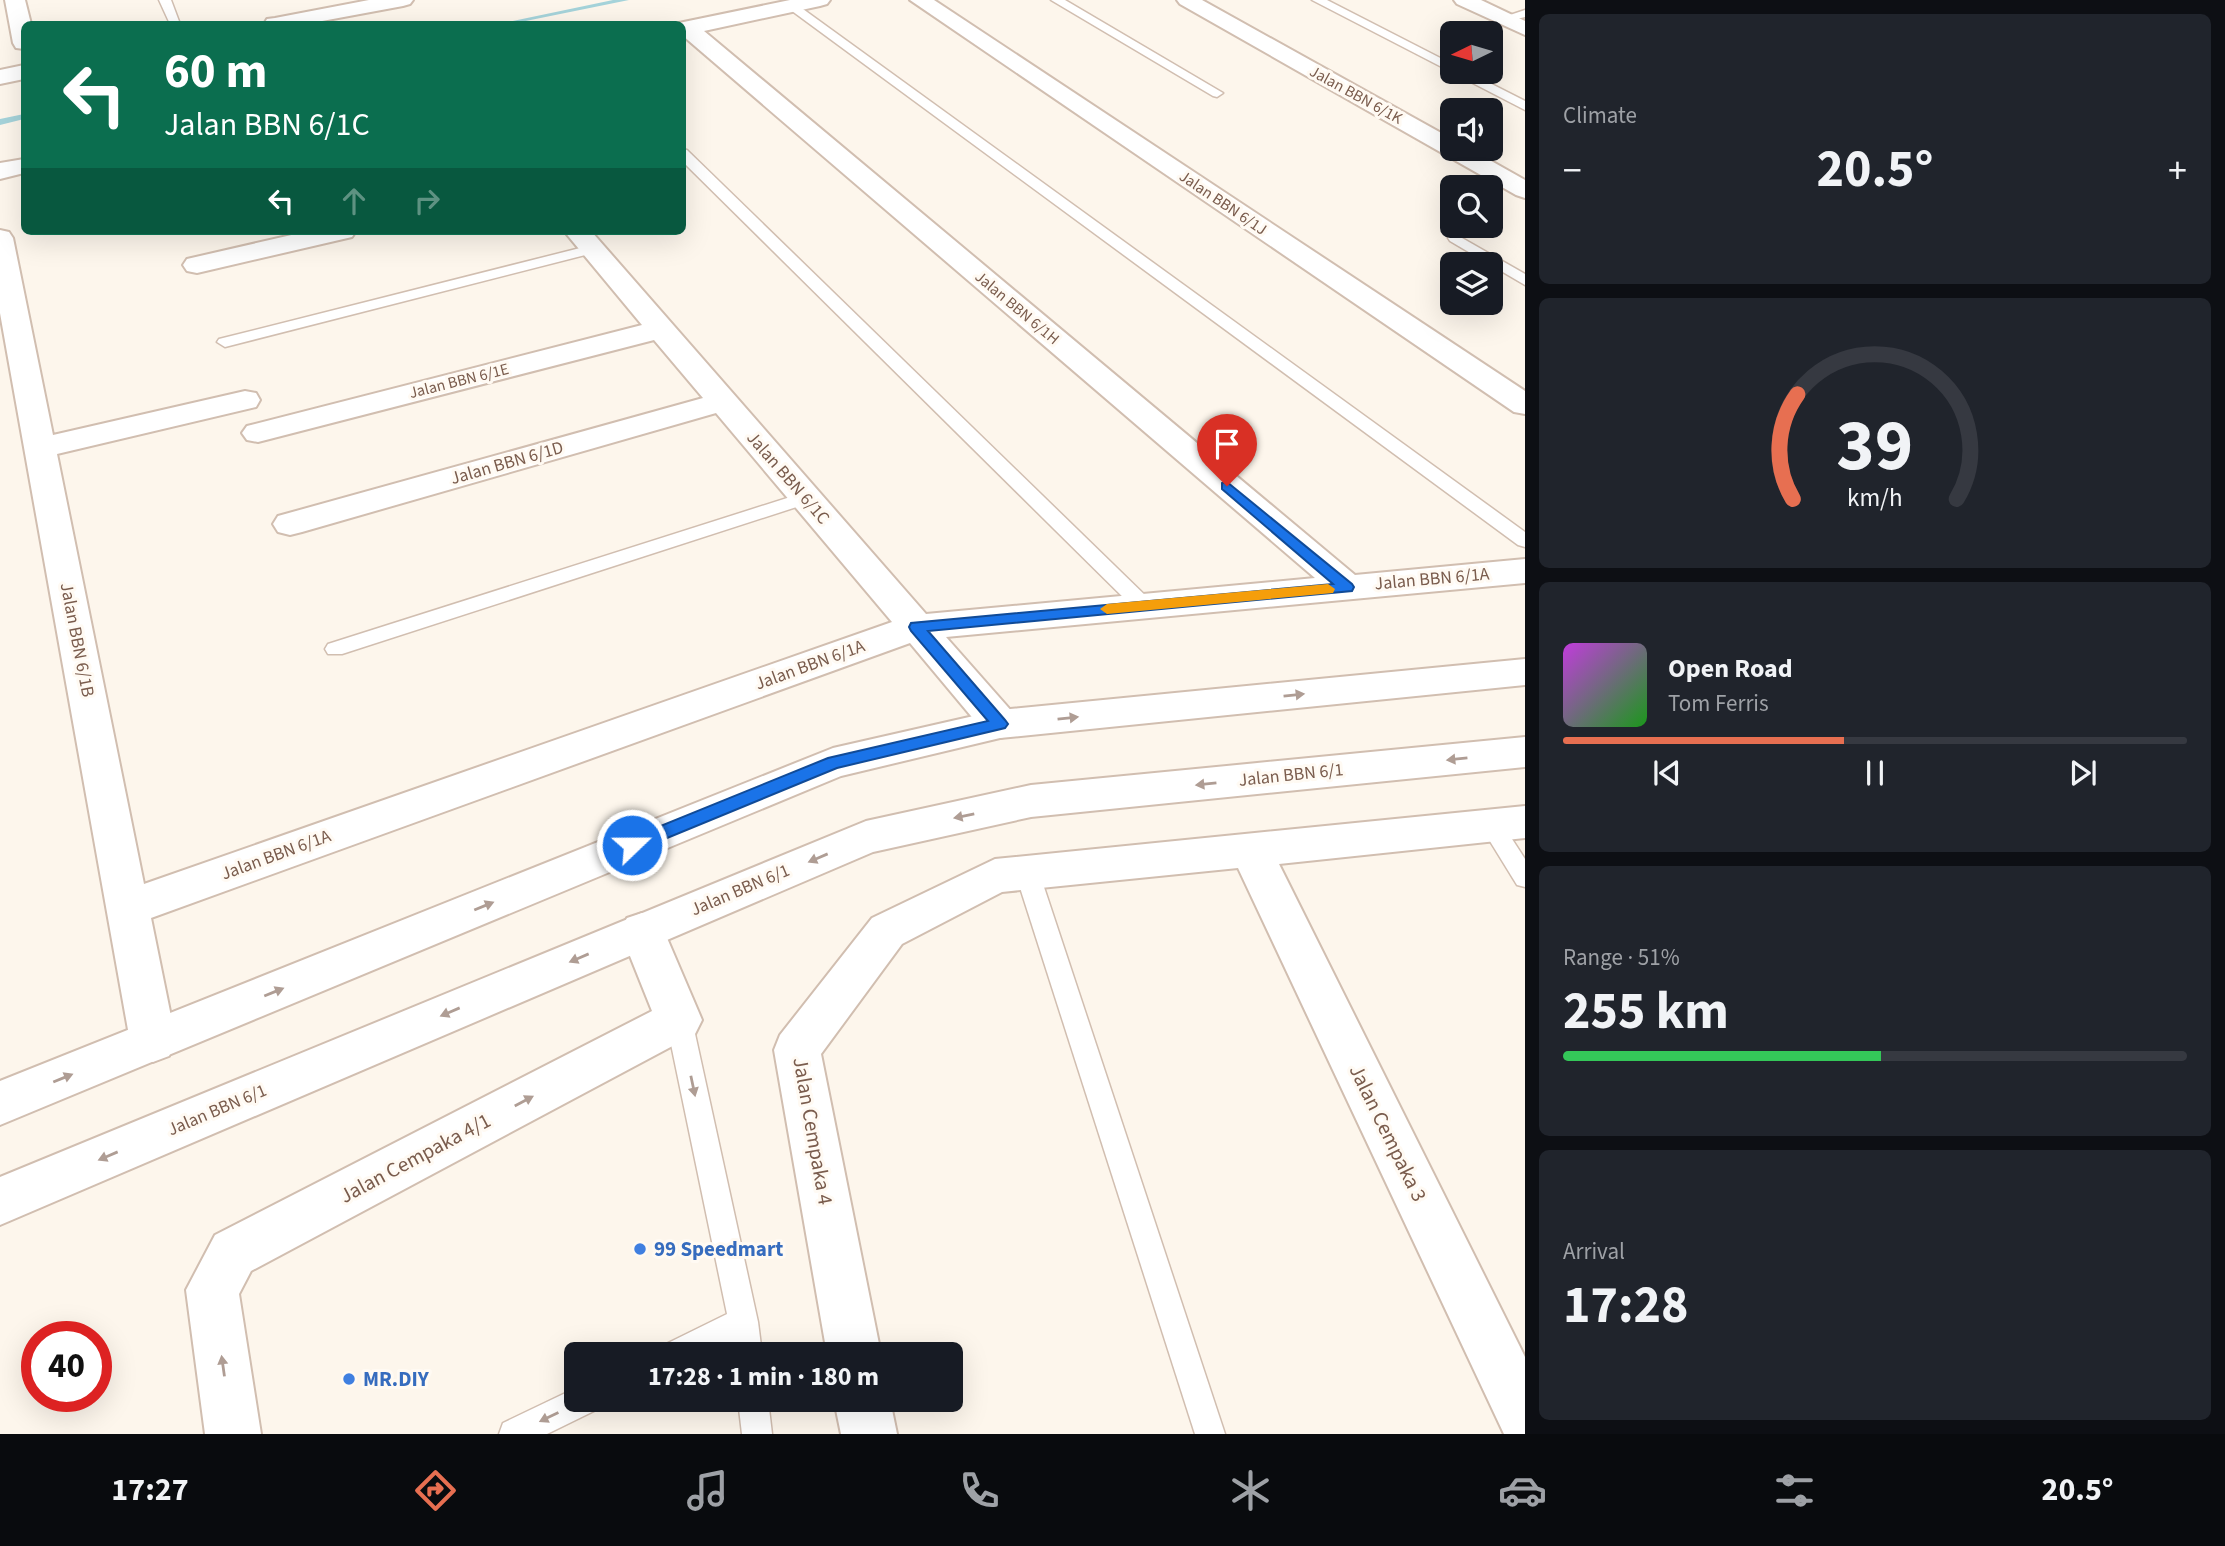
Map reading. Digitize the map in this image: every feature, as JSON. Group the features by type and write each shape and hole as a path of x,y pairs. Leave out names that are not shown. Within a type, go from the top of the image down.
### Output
{"street":[{"path":"15,0 21,29"},
{"path":"280,21 301,9 403,0"},
{"path":"686,29 820,0"},
{"name":"Jalan BBN 6/1J","path":"920,0 1525,405"},
{"name":"Jalan BBN 6/1K","path":"1187,0 1525,190"},
{"path":"1464,0 1515,16 1525,29"},
{"name":"Jalan BBN 6/1H","path":"686,30 1347,587"},
{"path":"0,77 21,73"},
{"path":"0,170 21,166"},
{"path":"197,265 327,235"},
{"name":"Jalan BBN 6/1B","path":"0,238 153,1041"},
{"name":"Jalan BBN 6/1C","path":"585,240 1000,724"},
{"name":"Jalan BBN 6/1E","path":"258,433 661,329"},
{"path":"41,449 246,400"},
{"name":"Jalan BBN 6/1D","path":"290,523 723,402"},
{"name":"Jalan BBN 6/1A","path":"128,908 916,627 1525,571"},
{"path":"0,1104 833,762 1000,724 1525,673"},
{"name":"Jalan BBN 6/1","path":"0,1201 866,837 1031,801 1525,752"},
{"path":"1011,874 1508,824"},
{"name":"Jalan Cempaka 3","path":"1251,850 1525,1416"},
{"name":"Jalan Cempaka 4","path":"852,1342 797,1050 887,931 1011,874"},
{"path":"642,931 679,1020"},
{"name":"Jalan Cempaka 4/1","path":"233,1434 212,1290 233,1253 679,1020"},
{"path":"864,1412 869,1434"}],"lane":[{"path":"165,0 173,21"},
{"path":"1057,0 1217,93"},
{"path":"1318,0 1440,63"},
{"path":"792,6 1525,541"},
{"path":"1482,84 1525,106"},
{"path":"686,157 1144,606"},
{"path":"1455,238 1525,280"},
{"path":"225,342 585,240"},
{"path":"335,649 806,498"},
{"path":"1508,824 1525,878"},
{"path":"1011,874 1210,1434"},
{"path":"679,1020 746,1342"},
{"path":"701,1342 743,1322"},
{"path":"514,1434 564,1409"},
{"path":"754,1412 757,1434"}],"waterway":[{"path":"517,21 625,0"},
{"path":"0,122 21,118"}],"slow traffic":[{"path":"1107,609 1328,589"}],"place":[{"name":"99 Speedmart","path":"640,1249"},
{"name":"MR.DIY","path":"349,1379"}],"route":[{"path":"632,845 833,762 1000,724 916,627 1347,587 1227,486"}]}
